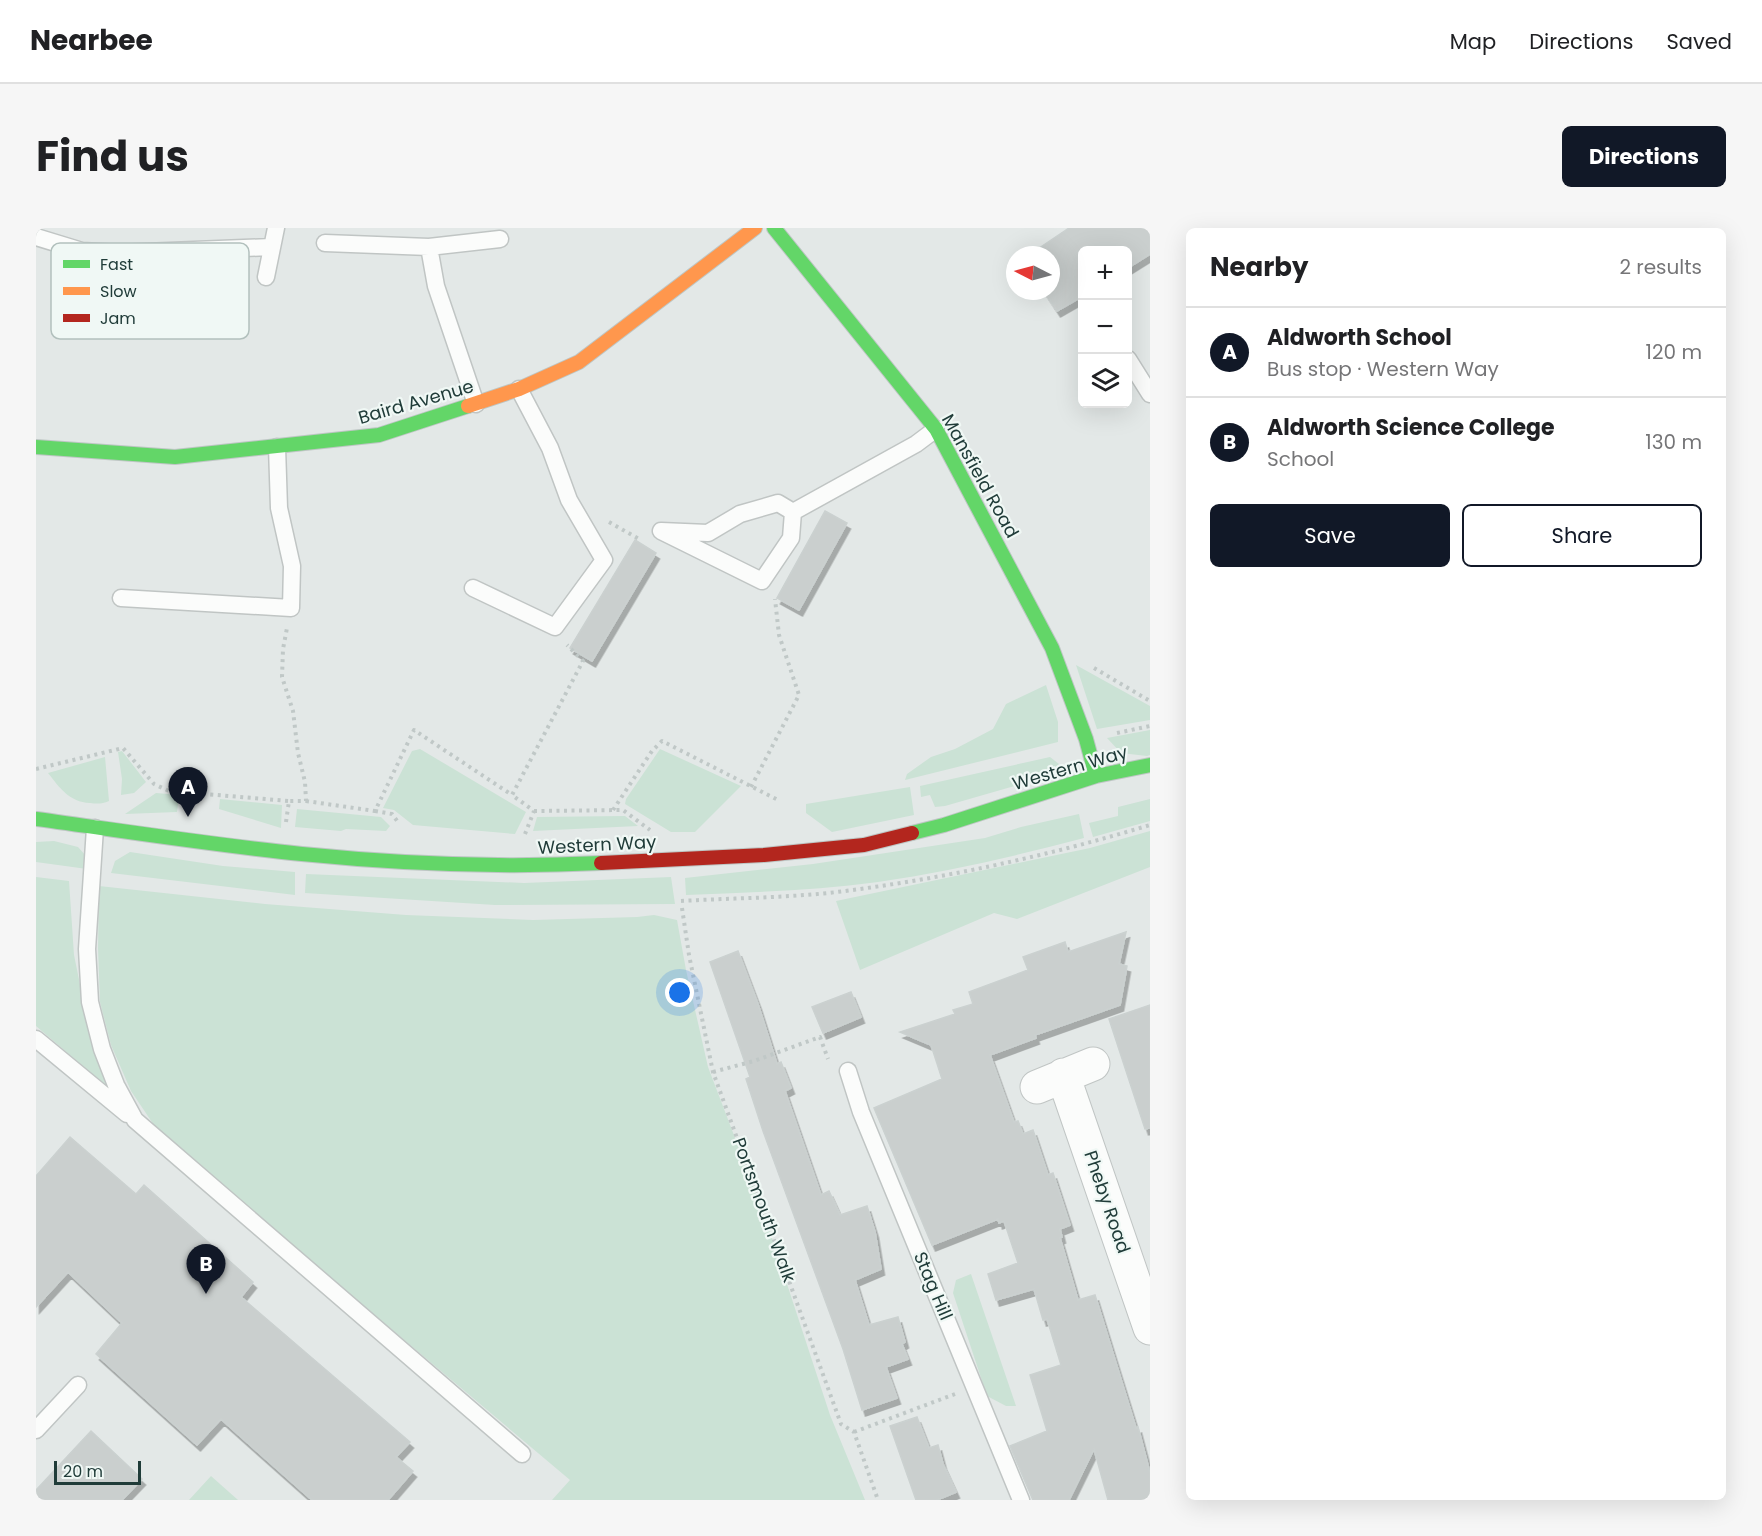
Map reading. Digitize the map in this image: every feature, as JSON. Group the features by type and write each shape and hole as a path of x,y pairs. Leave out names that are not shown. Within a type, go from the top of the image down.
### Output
{"street":[{"name":"Baird Avenue","path":"36,447 175,457 379,435 519,389 579,362 755,228"},
{"name":"Mansfield Road","path":"774,228 936,429 1052,648 1086,739 1096,776"},
{"name":"Western Way","path":"36,819 301,854 435,864 547,866 764,855 864,845 944,825 1096,776 1150,765"},
{"name":"Pheby Road","path":"1093,1064 1050,1081 1150,1328"}],"lane":[{"path":"266,277 276,228"},
{"path":"36,237 57,243"},
{"path":"325,243 429,247 500,238"},
{"path":"249,248 271,247"},
{"path":"429,247 436,286 476,404"},
{"path":"1132,365 1150,394"},
{"path":"473,588 555,627 604,560 569,500 550,448 519,389"},
{"path":"793,512 916,444 936,429"},
{"path":"121,598 291,608 292,566 279,508 277,447"},
{"path":"778,503 793,512 791,538 762,581 661,531 708,532 740,514 778,503"},
{"path":"95,828 87,949 90,1002 102,1049 116,1085 135,1120"},
{"path":"36,1039 135,1120 522,1455"},
{"name":"Stag Hill","path":"848,1071 861,1112 1021,1500"},
{"path":"36,1430 78,1385"}],"path":[{"path":"569,500 669,555 678,540"},
{"path":"751,787 799,695 779,635 775,598 762,581"},
{"path":"291,608 283,649 282,677 293,711 306,801"},
{"path":"512,795 583,662 571,651 555,627"},
{"path":"1090,666 1150,701"},
{"path":"375,811 414,730 534,811 623,810 653,832"},
{"path":"613,810 652,751 662,741 780,801"},
{"path":"36,769 123,748 154,784 169,790 306,801 392,814 398,822"},
{"path":"285,824 289,801"},
{"path":"523,838 534,811"},
{"path":"681,902 835,892 898,883 1037,856 1150,825"},
{"name":"Portsmouth Walk","path":"682,908 689,955 713,1072 841,1424 854,1432 878,1500"},
{"path":"713,1072 754,1061 820,1036 833,1076 848,1071"},
{"path":"854,1432 963,1391 976,1389"}],"green space":[{"path":"1076,665 1150,706 1150,720 1097,729"},
{"path":"1046,685 1058,722 1058,742 905,780 907,774 931,757 955,749 993,729 1006,704"},
{"path":"1150,730 1150,755 1147,756 1121,753 1107,738"},
{"path":"420,749 526,812 515,834 413,825 394,810 383,808 412,751"},
{"path":"660,749 741,786 695,832 671,832 625,804 626,799"},
{"path":"122,751 146,782 134,793 121,795 122,779 118,752"},
{"path":"105,757 109,801 104,803 76,800 66,793 48,773"},
{"path":"1050,757 1059,764 1046,777 945,806 935,807 930,795 921,797 920,786"},
{"path":"910,787 914,815 832,832 806,813 806,804"},
{"path":"156,793 179,795 177,812 125,814"},
{"path":"220,799 282,805 281,828 219,809"},
{"path":"1150,799 1150,821 1093,837 1089,823 1118,816 1118,807"},
{"path":"297,809 381,817 390,826 386,831 346,829 341,831 295,827"},
{"path":"1079,814 1084,838 956,868 878,882 830,887 686,895 685,878 813,864 985,838"},
{"path":"625,816 638,826 533,831 537,817"},
{"path":"1150,831 1150,867 1017,919 994,913 860,970 836,901 1090,848"},
{"path":"54,841 78,847 87,857 87,869 36,862 36,842"},
{"path":"130,852 223,866 295,872 295,895 111,873 115,861"},
{"path":"306,874 524,883 671,877 675,904 495,905 305,893"},
{"path":"36,877 69,881 74,955 84,1004 113,1092 36,1026"},
{"path":"99,886 265,904 406,915 533,920 654,915 677,920 708,1067 764,1214 830,1415 865,1500 552,1500 570,1480 160,1134 131,1091 111,1045 100,1002"},
{"path":"971,1274 1016,1406 1006,1406 987,1396 953,1293 956,1280"},
{"path":"211,1476 238,1500 189,1500"}],"building":[{"path":"1069,228 1150,228 1150,254 1132,265 1132,246 1078,246 1078,299 1057,311 1050,300 1060,300 1060,246 1042,246"},
{"path":"825,511 847,523 799,610 777,598"},
{"path":"635,540 656,553 592,661 570,648"},
{"path":"1126,932 1119,964 1127,966 1120,1005 1035,1035 1036,1038 990,1055 1014,1122 1018,1121 1023,1134 1033,1130 1048,1175 1053,1173 1070,1225 1060,1229 1062,1237 1060,1238 1078,1300 1095,1295 1136,1428 1138,1427 1150,1473 1150,1500 1108,1500 1094,1449 1069,1500 1033,1500 1010,1446 1047,1431 1030,1375 1061,1365 1047,1319 1043,1320 1034,1289 996,1300 988,1274 1018,1263 1004,1221 999,1223 998,1219 932,1245 874,1108 942,1079 931,1045 900,1032 955,1014 953,1010 973,1004 969,992 1028,970 1023,957 1065,942 1068,952"},
{"path":"738,951 777,1064 781,1062 791,1088 785,1091 821,1195 829,1191 840,1215 867,1206 875,1232 881,1269 855,1280 869,1325 898,1317 905,1342 902,1344 908,1359 886,1367 897,1398 862,1410 843,1349 763,1131 746,1079 750,1077 710,962"},
{"path":"851,992 861,1017 823,1033 812,1007"},
{"path":"1150,1005 1150,1128 1145,1129 1109,1019"},
{"path":"70,1137 136,1194 144,1185 253,1282 241,1297 410,1442 396,1457 413,1471 388,1500 312,1500 221,1419 197,1445 96,1354 122,1323 68,1272 36,1307 36,1176"},
{"path":"917,1417 929,1448 938,1445 943,1464 956,1492 937,1500 916,1500 890,1426"},
{"path":"91,1431 142,1479 122,1500 36,1500 36,1490"}],"traffic: fast":[{"path":"774,228 936,429 1052,648 1086,739 1096,776"},
{"path":"36,447 175,457 379,435 468,406"},
{"path":"912,833 944,825 1096,776 1150,765"},
{"path":"36,819 302,854 414,863 489,865 601,863"}],"traffic: slow":[{"path":"468,406 519,389 579,362 755,228"}],"traffic: jam":[{"path":"601,863 764,855 864,845 912,833"}],"place":[{"name":"Aldworth School","path":"188,817"},
{"name":"Aldworth Science College","path":"206,1294"}]}
